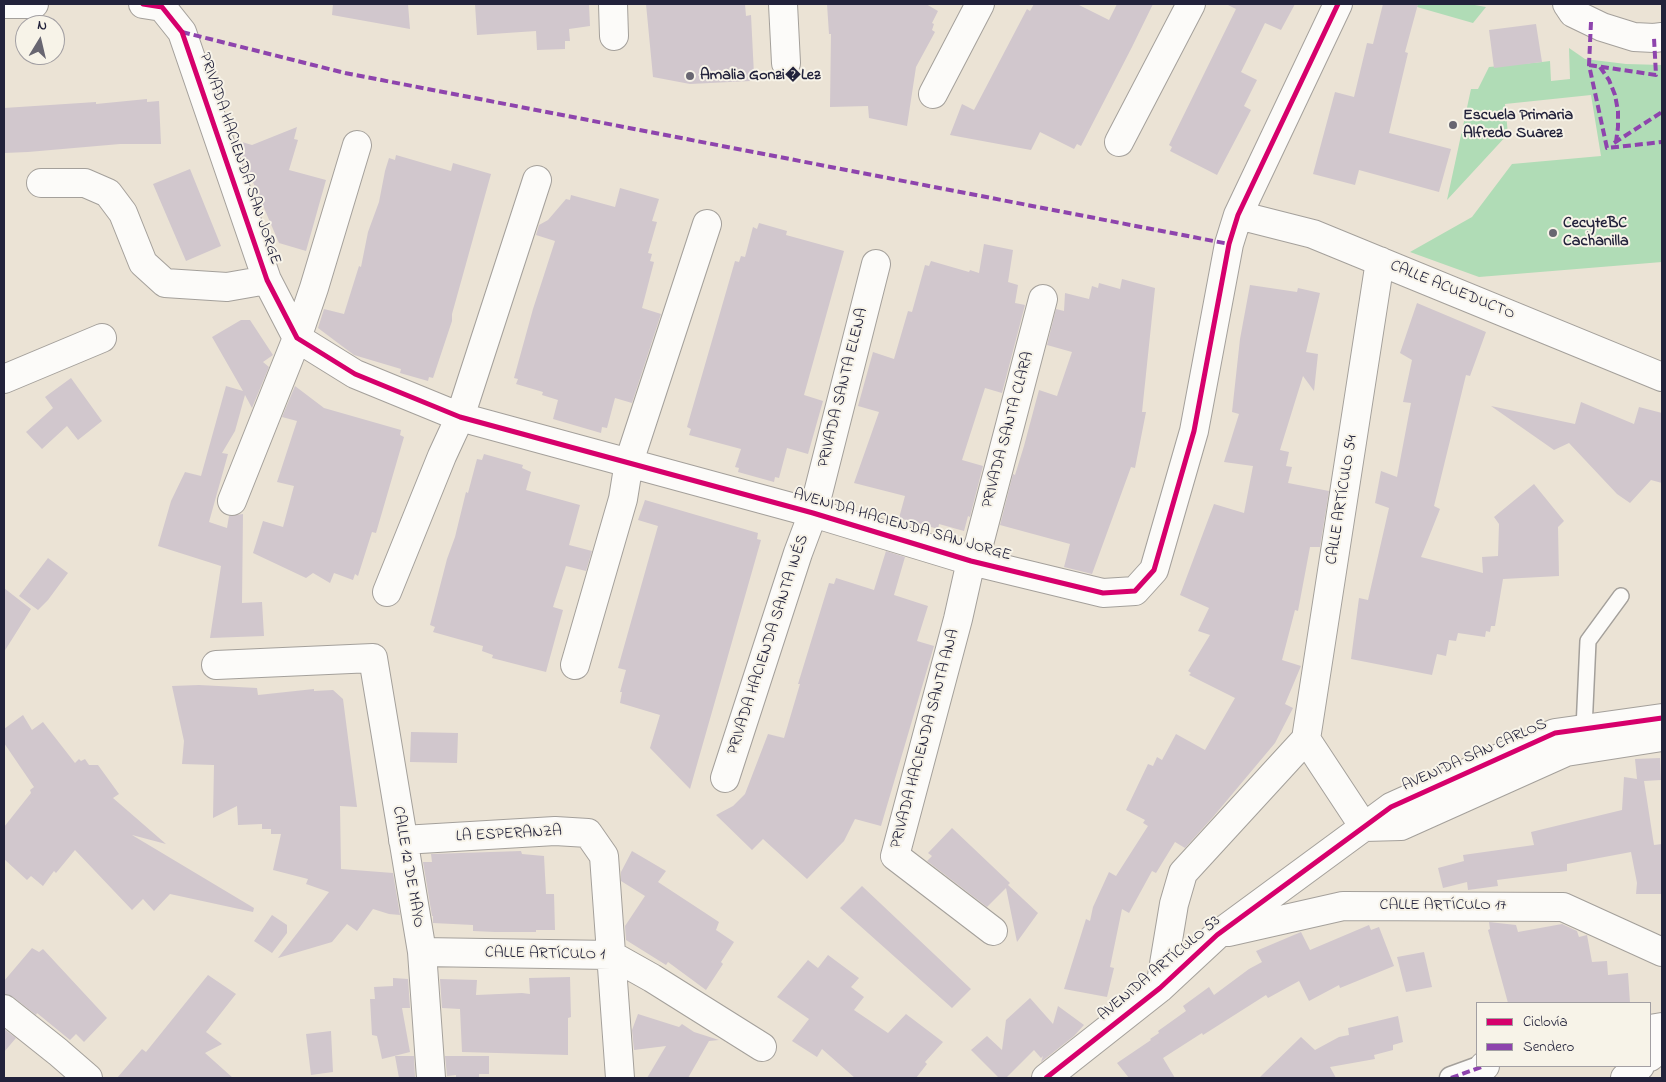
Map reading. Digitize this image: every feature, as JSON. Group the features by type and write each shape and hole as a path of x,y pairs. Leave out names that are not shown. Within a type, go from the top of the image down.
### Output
{"street":[{"path":"4,4 34,4"},
{"name":"PRIVADA HACIENDA SAN JORGE","path":"144,4 162,7 182,32 267,280 298,338"},
{"path":"613,4 614,36"},
{"path":"784,4 786,62"},
{"path":"933,94 980,4"},
{"path":"1119,142 1191,4"},
{"name":"AVENIDA HACIENDA SAN JORGE","path":"298,338 355,374 460,417 813,513 971,561 1103,593 1135,591 1154,570 1194,431 1229,244 1238,215 1338,4"},
{"path":"1567,4 1574,13 1602,28 1634,37 1662,37"},
{"path":"232,501 298,338 357,146"},
{"path":"387,592 442,456 460,417 537,180"},
{"path":"41,182 85,183 108,193 123,214 143,262 165,284 227,287 267,280"},
{"name":"CALLE ACUEDUCTO","path":"1238,215 1313,234 1662,377"},
{"path":"575,665 623,500 629,462 707,224"},
{"name":"CALLE ARTÍCULO 54","path":"1306,739 1380,261"},
{"name":"PRIVADA SANTA ELENA","path":"813,513 876,264"},
{"name":"PRIVADA SANTA CLARA","path":"971,561 979,544 1043,299"},
{"path":"4,379 102,338"},
{"name":"PRIVADA HACIENDA SANTA INÉS","path":"725,778 798,553 813,513"},
{"name":"PRIVADA HACIENDA SANTA ANA","path":"971,561 958,619 895,856 993,931"},
{"name":"CALLE 12 DE MAYO","path":"216,665 373,658 422,952 432,1078"},
{"name":"AVENIDA SAN CARLOS","path":"1364,827 1391,807 1555,733 1662,718"},
{"name":"AVENIDA SAN CARLOS","path":"1364,827 1401,826 1566,752 1662,737"},
{"path":"1160,988 1174,904 1182,873 1306,739 1364,827"},
{"name":"AVENIDA ARTÍCULO 53","path":"1046,1078 1160,988 1217,935 1364,827"},
{"name":"LA ESPERANZA","path":"403,840 555,831 588,833 604,856 611,955"},
{"name":"CALLE ARTÍCULO 17","path":"1217,935 1342,906 1563,907 1662,952"},
{"name":"CALLE ARTÍCULO 1","path":"422,952 611,955 652,978 762,1047"},
{"path":"611,955 620,1078"},
{"path":"4,1009 88,1078"},
{"path":"1651,1056 1662,1046"},
{"path":"1451,1078 1482,1067"},
{"path":"1625,1078 1639,1067"}],"lane":[{"path":"1584,729 1588,641 1622,596"}],"green space":[{"path":"1418,4 1469,4 1486,7 1473,23 1417,7"},
{"name":"CecyteBC Cachanilla","path":"1569,48 1585,59 1626,64 1662,65 1662,262 1479,277 1410,252 1472,217 1512,164 1601,156 1591,95 1505,104 1508,134 1447,200 1471,89 1478,89 1489,67 1550,61 1551,81 1570,79"}],"building":[{"path":"333,4 408,4 410,29 332,15"},
{"path":"475,4 589,4 590,26 569,29 570,41 565,41 565,49 537,50 536,31 477,35"},
{"path":"646,4 745,4 746,16 751,15 754,75 749,75 750,81 690,84 653,77"},
{"path":"827,4 926,4 938,11 932,23 934,24 932,30 935,32 916,67 907,126 869,118 868,106 830,107 831,34 829,34"},
{"path":"1034,4 1077,4 1109,20 1117,4 1153,4 1081,146 1077,144 1074,149 1040,132 1031,150 950,135 962,104 974,110 1027,9 1030,11"},
{"path":"1226,4 1295,4 1281,30 1265,23 1241,72 1257,80 1244,106 1251,110 1217,175 1170,151 1172,147 1169,145 1236,9"},
{"path":"1383,4 1418,4 1405,52 1408,53 1389,133 1451,149 1439,192 1359,170 1355,185 1313,174 1335,92 1354,97 1367,43 1373,44"},
{"path":"1536,24 1542,62 1494,68 1489,30"},
{"path":"147,99 147,102 159,101 161,144 120,144 4,153 4,108 96,102 96,104"},
{"path":"297,127 294,139 298,140 289,170 326,180 306,251 279,243 235,140 252,145"},
{"path":"396,155 451,171 453,163 491,174 452,314 452,321 433,378 429,377 428,381 400,373 401,369 354,355 318,328 324,309 344,314 359,266 361,267 368,232 379,202 389,158 395,160"},
{"path":"190,169 221,246 186,261 153,184"},
{"path":"620,188 659,199 652,221 657,222 648,253 652,254 650,261 654,262 642,308 661,314 632,403 615,398 607,428 602,427 601,433 553,419 558,400 542,395 543,392 516,384 518,379 514,378 533,309 555,241 536,235 539,225 548,220 566,199 570,200 571,195 615,207"},
{"path":"759,223 787,231 786,235 844,251 804,395 823,401 808,454 787,448 779,478 775,477 774,482 738,472 739,468 735,467 741,449 689,435 691,429 687,427 735,261 739,262 741,256 745,257 753,227 757,229"},
{"path":"984,244 1013,250 1008,282 1018,285 1015,303 1025,305 1002,393 985,388 962,460 983,466 970,517 968,516 964,531 939,524 938,529 899,518 905,496 854,483 879,412 858,406 873,352 894,359 908,311 912,312 925,265 929,266 931,261 979,273"},
{"path":"1122,279 1155,288 1142,412 1146,412 1135,468 1131,467 1092,574 1064,567 1070,544 1000,525 1013,474 1015,475 1039,390 1057,396 1072,352 1047,345 1056,309 1064,311 1065,293 1089,299 1092,286 1098,288 1099,283 1120,289"},
{"path":"1250,285 1297,292 1298,288 1320,293 1306,352 1318,354 1314,391 1303,376 1280,450 1289,452 1286,466 1292,467 1288,483 1329,491 1320,547 1310,547 1298,611 1295,610 1282,660 1301,666 1285,704 1293,708 1275,743 1213,817 1185,848 1175,842 1156,873 1152,871 1129,913 1122,909 1110,967 1114,968 1107,997 1064,989 1086,919 1090,921 1093,907 1109,872 1116,876 1148,826 1143,823 1145,820 1126,810 1148,764 1153,766 1157,757 1162,760 1176,734 1205,750 1235,698 1189,675 1191,673 1188,671 1210,635 1198,631 1209,608 1180,595 1214,504 1244,513 1253,466 1224,462 1239,414 1232,412 1240,339"},
{"path":"1417,303 1486,332 1470,376 1466,375 1434,506 1440,509 1421,557 1483,573 1482,557 1498,556 1499,524 1494,517 1534,484 1564,521 1558,527 1559,576 1503,579 1495,626 1491,626 1490,632 1486,631 1485,637 1458,633 1456,641 1449,640 1446,656 1437,654 1432,675 1351,659 1359,598 1368,600 1389,508 1375,503 1381,471 1397,477 1411,403 1403,402 1412,360 1400,353"},
{"path":"241,320 250,320 273,355 263,362 269,367 252,408 245,395 235,431 222,453 228,454 209,522 227,528 229,516 243,514 242,603 262,602 264,636 210,638 221,566 158,546 171,501 185,472 201,476 226,386 243,391 212,337"},
{"path":"71,378 102,421 78,440 67,426 42,449 26,432 53,408 45,397"},
{"path":"295,386 324,408 401,430 400,435 404,437 376,533 372,532 358,576 355,574 353,580 334,573 330,583 313,573 306,578 253,553 263,521 283,527 294,486 277,482 297,421 282,417"},
{"path":"1581,402 1634,424 1639,407 1662,413 1662,483 1651,480 1630,503 1617,494 1569,443 1554,450 1491,406 1575,424"},
{"path":"484,454 523,465 522,468 531,472 526,490 580,505 569,545 592,551 586,571 566,566 553,607 563,610 546,672 492,658 493,655 482,651 483,646 433,632 435,627 430,625 466,492 468,493 477,459 482,460"},
{"path":"645,500 758,533 757,539 761,540 690,789 650,748 660,715 620,703 622,692 620,692 626,670 618,668 658,526 638,520"},
{"path":"886,551 905,557 894,595 928,606 917,641 934,646 881,826 855,819 844,841 807,879 763,839 752,850 716,815 733,806 745,794 768,734 784,738 800,684 798,684 829,583 834,584 836,578 874,590"},
{"path":"48,558 68,573 38,610 19,596"},
{"path":"4,588 31,609 4,652"},
{"path":"199,685 257,688 258,695 314,689 314,691 333,690 343,699 357,807 340,806 341,869 393,873 400,915 373,909 357,931 347,924 332,942 278,958 329,892 306,884 308,879 273,870 281,834 271,834 271,829 262,829 262,824 238,825 237,806 213,818 214,765 182,764 184,741 172,686"},
{"path":"23,715 32,730 43,722 75,763 79,759 81,761 85,759 89,765 98,765 119,794 113,798 166,844 132,835 254,908 253,912 170,894 154,911 143,899 132,910 75,850 56,873 54,871 43,886 31,876 27,880 4,859 4,827 34,787 4,743 4,729"},
{"path":"411,732 458,733 457,763 410,762"},
{"path":"1660,758 1661,780 1644,781 1654,845 1662,844 1662,894 1636,894 1637,883 1631,852 1567,864 1567,871 1497,880 1498,886 1468,890 1467,882 1443,888 1438,868 1464,861 1463,855 1534,845 1531,832 1622,810 1624,777 1637,779 1635,759"},
{"path":"952,828 1010,883 1008,885 1038,913 1017,942 1006,888 987,907 927,861 932,856 928,853"},
{"path":"521,851 522,854 544,856 546,894 554,894 555,930 536,930 536,932 473,931 473,925 433,923 423,862 432,862 431,854"},
{"path":"632,851 666,871 658,882 719,922 716,930 734,942 721,962 723,964 706,990 668,962 666,965 626,940 625,926 645,896 621,881 621,872"},
{"path":"862,886 971,989 952,1008 840,908"},
{"path":"272,915 287,925 287,933 272,953 254,941"},
{"path":"1489,922 1516,925 1518,932 1562,924 1577,931 1579,937 1587,935 1592,962 1607,961 1608,975 1628,973 1630,1002 1508,1002 1488,930 1490,929"},
{"path":"1369,925 1371,930 1379,927 1394,966 1340,988 1339,985 1309,1001 1299,981 1268,998 1266,995 1163,1058 1175,1078 1129,1078 1117,1063 1151,1040 1159,1033 1158,1031 1186,1011 1183,1006 1209,987 1214,995 1249,969 1262,962 1256,951 1301,932 1310,950"},
{"path":"32,948 39,952 43,949 107,1018 84,1042 76,1034 70,1040 37,1013 36,1015 13,997 4,994 4,981"},
{"path":"1424,952 1432,987 1406,992 1397,957"},
{"path":"828,955 859,978 851,987 864,997 854,1010 888,1033 906,1014 943,1042 925,1062 927,1064 916,1078 855,1078 822,1049 817,1057 792,1041 809,1019 777,997 808,960 818,968"},
{"path":"208,975 236,994 206,1032 222,1044 205,1053 233,1078 117,1078 142,1049 146,1052"},
{"path":"570,977 571,1017 568,1018 568,1055 462,1052 460,1009 442,1008 440,979 477,980 476,995 530,994 529,978"},
{"path":"393,978 408,979 410,1008 402,1008 410,1052 382,1059 377,1036 372,1035 370,999 375,999 374,987 393,986"},
{"path":"1030,998 1053,1024 1058,1006 1084,1025 1074,1036 1041,1062 1043,1056 1041,1058 1034,1050 1006,1078 999,1078 971,1050 987,1036 1002,1050 1006,1020"},
{"path":"638,1014 679,1027 682,1024 694,1032 719,1040 709,1041 688,1078 647,1078 666,1046 634,1050 632,1030"},
{"path":"1398,1016 1403,1042 1393,1045 1393,1050 1374,1055 1375,1059 1330,1067 1336,1078 1259,1078 1301,1037 1315,1050 1339,1037 1349,1035 1348,1028"},
{"path":"4,1029 16,1038 4,1052"},
{"path":"331,1031 333,1072 311,1075 306,1034"},
{"path":"395,1056 414,1056 415,1077 399,1078"},
{"path":"445,1056 489,1056 489,1074 479,1074 479,1078 456,1078 456,1075 447,1076"}],"marked path":[{"path":"1591,22 1589,65 1607,148 1662,142"},
{"path":"182,32 345,73 1229,244"},
{"path":"1589,65 1656,75 1654,38"},
{"path":"1600,67 1609,80 1615,95 1618,111 1616,142"},
{"path":"1614,143 1662,112"},
{"path":"1451,1078 1481,1067"}],"cycle path":[{"path":"143,4 162,7 182,32 267,280 297,338 355,374 460,417 813,513 971,561 1103,593 1135,591 1154,570 1194,431 1229,244 1238,215 1338,4"},
{"path":"1046,1078 1160,988 1217,935 1391,807 1555,733 1662,718"}],"place":[{"name":"Amalia Gonzi�Lez","path":"690,76"},
{"name":"Escuela Primaria Alfredo Suarez","path":"1453,125"},
{"name":"CecyteBC Cachanilla","path":"1553,233"}]}
